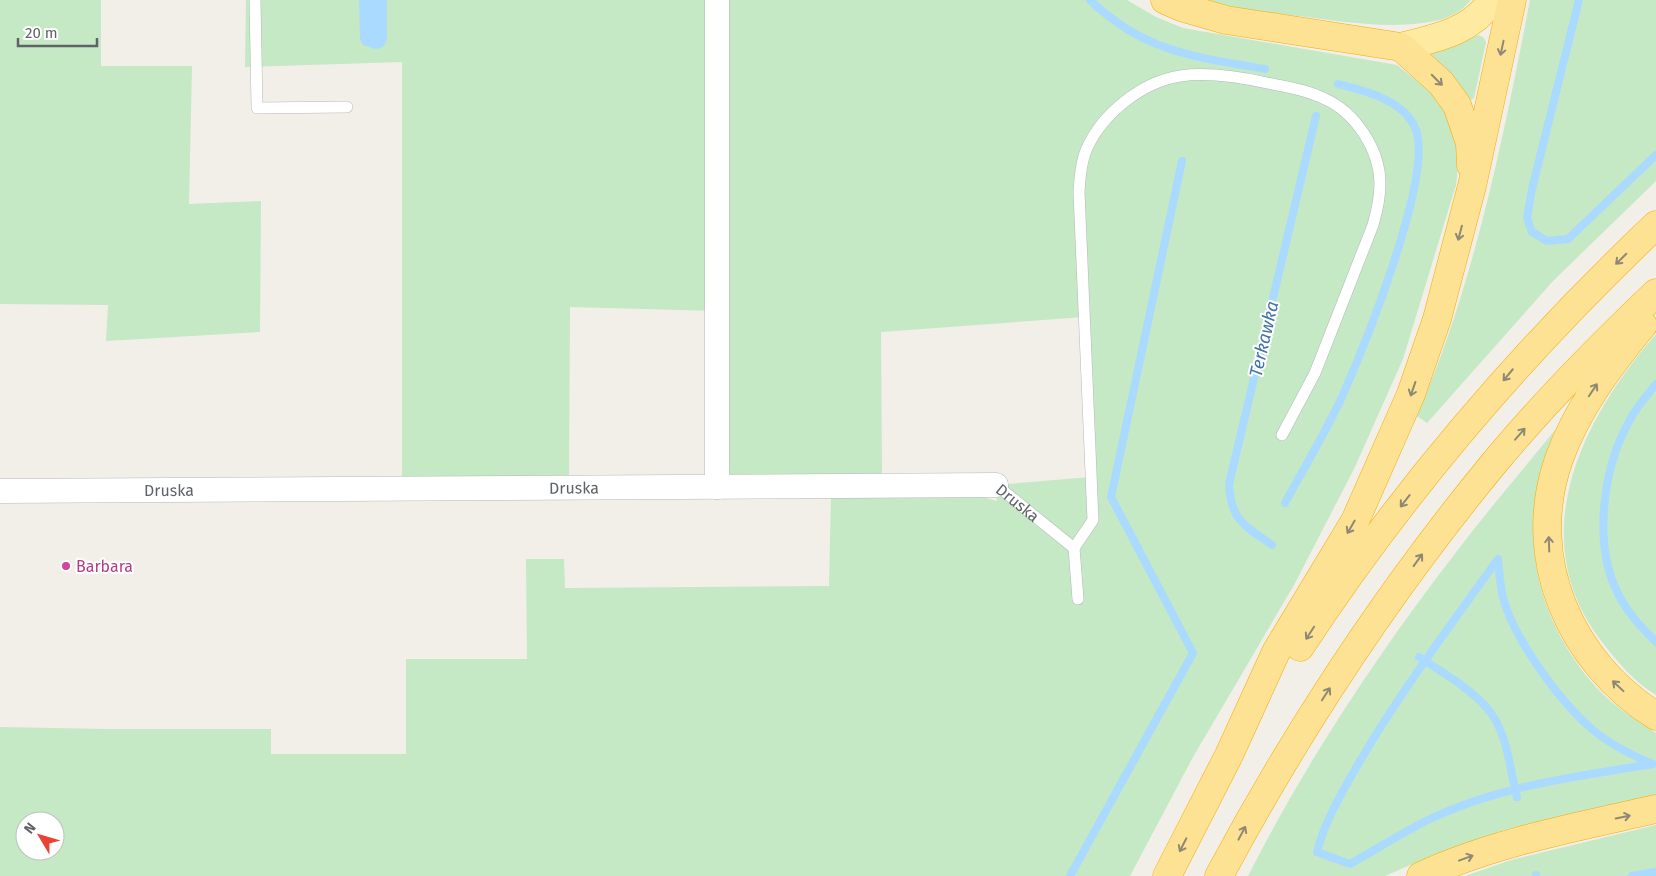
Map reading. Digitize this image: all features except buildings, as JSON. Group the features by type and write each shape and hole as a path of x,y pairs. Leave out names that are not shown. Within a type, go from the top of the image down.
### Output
{"highway":[{"path":"1165,0 1189,10 1226,20 1401,47 1460,30 1478,17 1493,0"},
{"path":"1167,876 1229,755 1276,652 1355,521 1411,394 1437,319 1472,186 1512,0"},
{"path":"1401,47 1441,83 1457,105 1470,143 1472,186"},
{"path":"1229,755 1318,619 1380,533 1455,438 1519,362 1656,225"},
{"path":"1219,876 1293,744 1364,635 1433,540 1491,467 1543,407 1594,353 1656,293"},
{"path":"1656,309 1601,379 1582,408 1558,460 1549,506 1548,546 1554,582 1567,618 1581,642 1596,664 1614,683 1637,704 1656,716"},
{"path":"1421,876 1490,850 1576,827 1656,810"}],"street":[{"path":"717,0 717,487"},
{"name":"Druska","path":"0,491 996,486"}],"lane":[{"path":"256,0 257,108 347,107"},
{"path":"1078,599 1074,548 1093,520 1079,192 1081,168 1086,149 1096,132 1109,116 1123,103 1162,81 1197,75 1253,80 1307,92 1327,100 1344,111 1358,125 1371,144 1378,161 1379,202 1373,225 1315,373 1282,435"},
{"name":"Druska","path":"996,486 1074,548"}],"green space":[{"path":"0,0 101,0 101,66 192,66 189,204 261,201 260,332 106,341 108,305 0,304"},
{"path":"246,0 1127,0 1156,17 1183,28 1397,65 1432,93 1443,107 1460,147 1456,185 1403,359 1354,469 1294,585 1193,757 1130,876 0,876 0,727 271,729 271,754 406,754 406,659 527,659 526,559 564,559 565,588 829,586 831,496 982,497 997,501 996,485 1091,477 1084,317 881,332 882,474 717,476 718,311 570,307 569,476 402,477 402,62 245,67"},
{"path":"1209,0 1471,0 1451,16 1443,19 1426,23 1390,25 1353,23 1265,12"},
{"path":"1530,0 1656,0 1656,181 1553,281 1427,423 1417,416 1437,366 1471,264 1509,106"},
{"path":"1478,35 1483,37 1486,42 1474,98 1471,100 1452,75 1431,57 1430,51 1456,45"},
{"path":"1656,334 1656,695 1633,678 1614,657 1602,642 1578,602 1566,562 1564,522 1571,481 1585,442 1605,404 1629,368"},
{"path":"1555,430 1543,464 1536,498 1533,532 1536,565 1544,597 1556,628 1574,658 1596,687 1617,706 1656,733 1656,795 1507,829 1431,856 1385,876 1248,876 1294,791 1371,669 1469,536"},
{"path":"1656,825 1656,876 1465,876 1511,860"}],"water":[{"path":"359,0 387,0 387,40 383,47 376,49 363,45 360,39"}],"waterway":[{"path":"1090,0 1130,31 1151,42 1193,56 1265,69"},
{"path":"1579,0 1532,189 1527,218 1532,232 1547,241 1568,239 1656,155"},
{"path":"1285,503 1329,424 1352,373 1394,263 1415,185 1419,153 1416,130 1411,120 1403,111 1383,98 1338,84"},
{"name":"Terkawka","path":"1272,545 1247,527 1236,514 1230,496 1229,484 1316,116"},
{"path":"1070,876 1193,653 1111,497 1182,161"},
{"path":"1656,384 1633,414 1621,438 1607,484 1604,509 1606,558 1612,580 1633,618 1656,642"},
{"path":"1498,559 1502,593 1515,629 1552,686 1593,730 1621,749 1653,764 1539,784 1483,798 1430,819 1350,864 1317,852 1324,829 1334,808 1373,739 1425,661 1498,559"},
{"name":"Terkawka","path":"1419,657 1477,697 1491,713 1497,722 1505,743 1517,797"},
{"path":"1632,876 1656,872"}],"place":[{"name":"Barbara","path":"66,566"}]}
